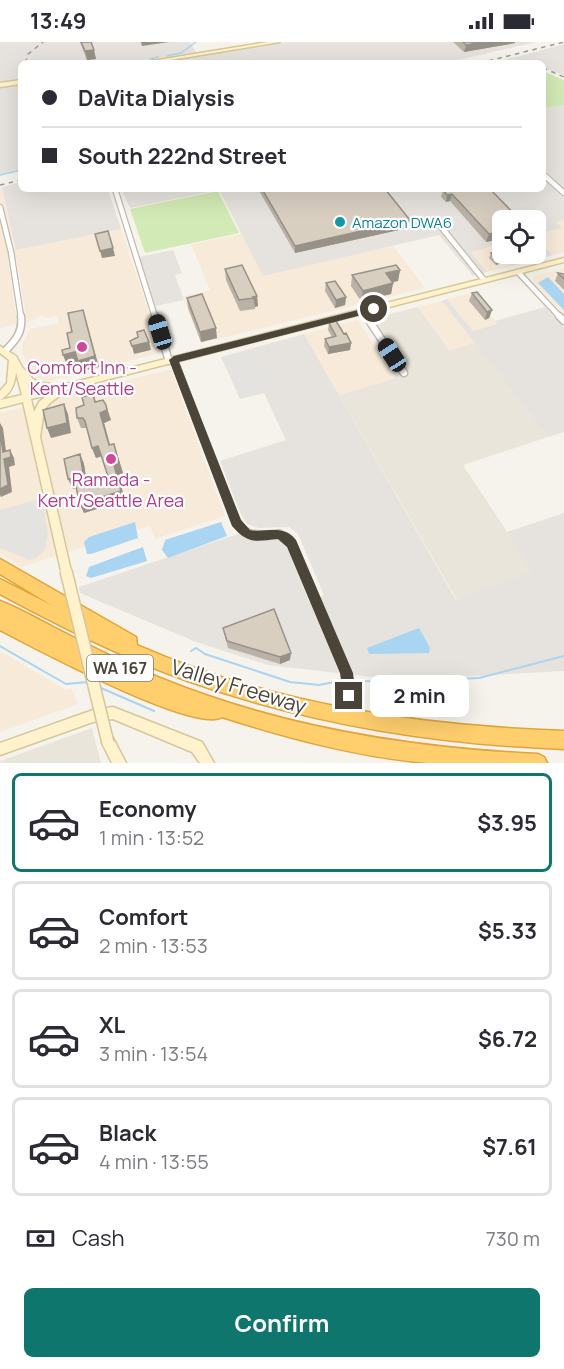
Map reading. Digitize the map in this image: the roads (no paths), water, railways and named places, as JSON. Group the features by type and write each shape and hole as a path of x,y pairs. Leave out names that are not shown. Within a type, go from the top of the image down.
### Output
{"highway":[{"path":"0,566 168,665"},
{"name":"Valley Freeway","path":"0,586 107,640 168,665 282,702 346,717 421,730 517,739 564,740"},
{"name":"Valley Freeway","path":"0,608 110,664 161,686 244,715 320,734 400,750 462,758 538,763"},
{"path":"0,622 115,680 195,709 244,715"}],"main road":[{"path":"161,60 278,42"},
{"path":"0,85 18,82"},
{"path":"0,404 564,260"},
{"path":"3,350 16,362 27,378 42,387 69,387"},
{"path":"0,397 11,384 16,362"},
{"path":"16,362 108,743 119,763"},
{"path":"37,447 40,407 43,402 69,387"},
{"path":"0,749 93,716 113,713 197,747 207,763"}],"street":[{"path":"546,177 564,193"},
{"path":"116,192 171,360 236,523 247,535 279,534 287,538 346,673 349,696"},
{"path":"0,207 11,252 22,326 17,339 3,350"},
{"path":"442,228 484,280"},
{"path":"518,272 564,321"},
{"path":"363,311 404,373"}],"water":[{"path":"548,277 564,294 564,310 538,283"},
{"path":"135,522 138,538 87,554 84,542 89,537"},
{"path":"221,522 227,536 168,558 162,550 165,540"},
{"path":"143,547 147,561 91,578 86,576 89,567"},
{"path":"419,628 430,648 429,653 369,654 367,648"}],"waterway":[{"path":"167,56 181,53 196,42"},
{"path":"150,59 158,57"},
{"path":"0,175 18,171"},
{"path":"0,646 66,684 88,682"},
{"path":"191,651 196,648 205,654 290,682 319,685 344,680"},
{"path":"349,680 380,682 479,678 564,656"},
{"path":"101,688 154,711"}],"railway":[{"path":"26,60 27,55 43,42"},
{"path":"492,60 564,42"},
{"path":"546,69 564,77"},
{"path":"0,185 18,181"}],"place":[{"name":"Amazon DWA6","path":"340,222"},
{"name":"Comfort Inn - Kent/Seattle","path":"82,347"},
{"name":"Ramada - Kent/Seattle Area","path":"111,459"}]}
